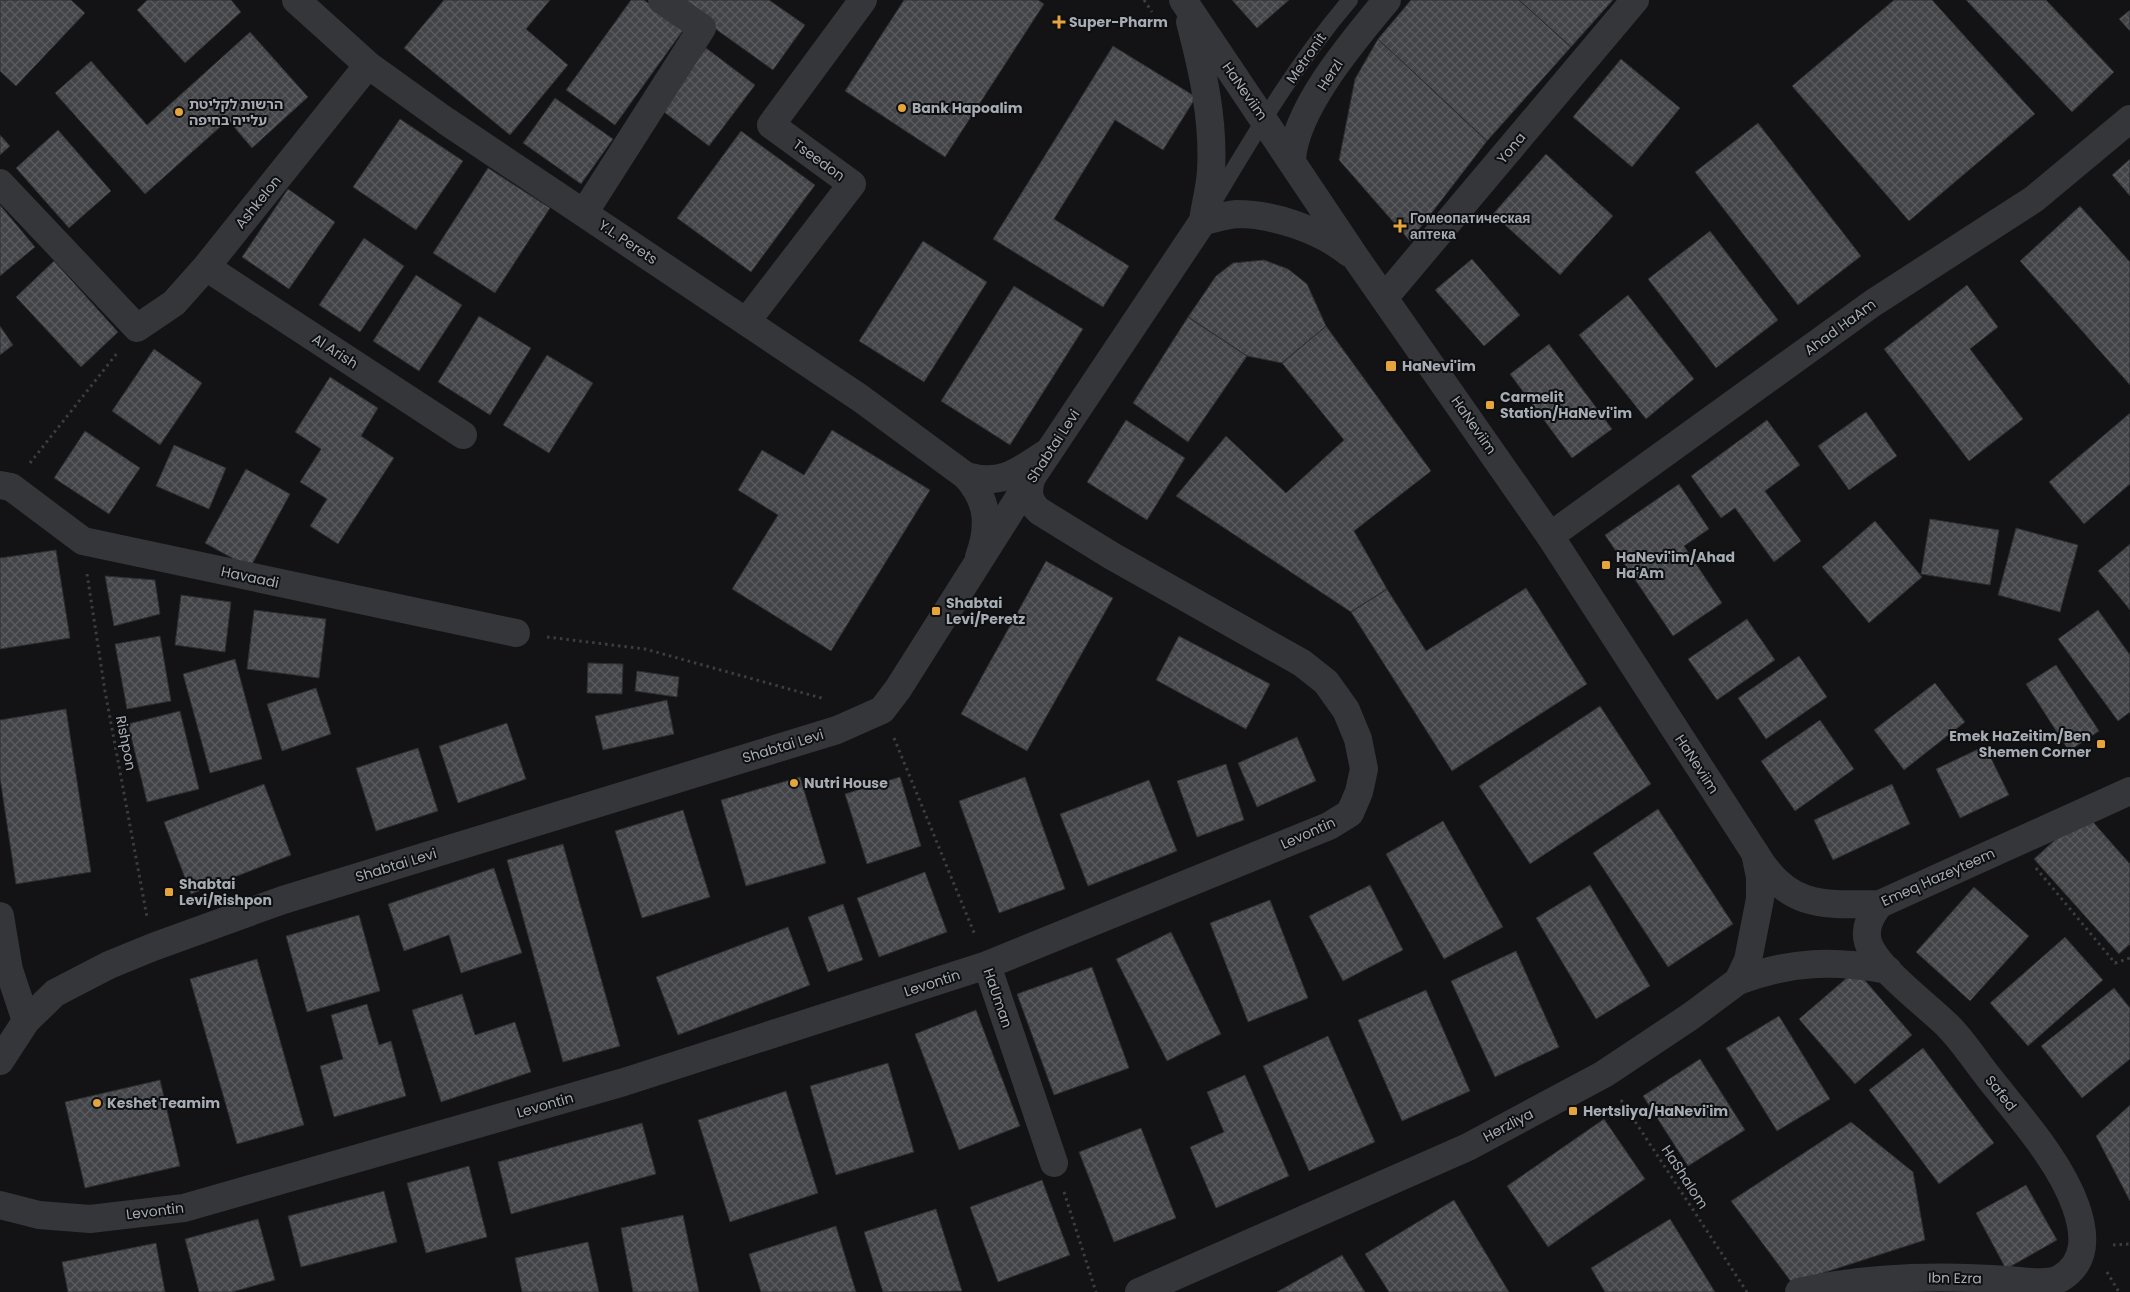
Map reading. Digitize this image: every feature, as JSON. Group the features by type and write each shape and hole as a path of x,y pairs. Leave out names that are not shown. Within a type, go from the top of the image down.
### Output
{"street":[{"name":"Y.L. Perets","path":"296,0 368,65 446,121 860,398 966,476 978,491 987,518 987,531 976,564"},
{"path":"584,213 702,28 662,0"},
{"name":"Tseedon","path":"746,322 852,184 771,125 863,0"},
{"name":"Herzl","path":"1292,159 1297,132 1309,108 1352,42 1386,0"},
{"name":"Yona","path":"1385,297 1635,0"},
{"name":"HaNeviim","path":"1184,2 1292,159 1358,261 1385,297 1550,536 1754,853"},
{"name":"HaNeviim","path":"1184,2 1198,51 1210,123 1211,172 1202,221"},
{"name":"Ashkelon","path":"137,328 174,303 206,267 368,65"},
{"name":"Ahad HaAm","path":"1550,536 1873,303 2034,199 2130,119"},
{"path":"0,183 137,328"},
{"path":"1202,221 1236,214 1274,220 1317,234 1345,249 1358,261"},
{"name":"Shabtai Levi","path":"0,1061 26,1021 55,993 110,965 153,947 283,900 838,730 882,710 915,663 1048,452 1202,221"},
{"name":"Al Arish","path":"206,267 464,435"},
{"name":"Y.L. Perets","path":"966,476 987,480 1007,477 1048,452"},
{"name":"Levontin","path":"0,1205 40,1215 90,1219 184,1208 624,1082 987,965 1329,826 1350,813 1359,792 1364,769 1358,740 1346,710 1326,682 1302,663 1112,556 1039,511 1032,504 1029,497 1032,477"},
{"name":"Havaadi","path":"5,486 83,541 516,633"},
{"name":"Emeq Hazeyteem","path":"1754,853 1775,882 1803,898 1842,904 1880,904 2130,792"},
{"name":"Herzliya","path":"1139,1292 1468,1146 1604,1074 1691,1016 1738,980 1748,960 1760,898 1760,877 1754,853"},
{"name":"Safed","path":"1880,904 1870,916 1866,931 1868,943 1888,970 1949,1027 2045,1151 2076,1206 2084,1236"},
{"path":"0,916 9,970 26,1021"},
{"path":"1738,980 1767,970 1810,963 1858,965 1888,970"},
{"name":"HaUman","path":"987,965 1054,1163"},
{"name":"Ibn Ezra","path":"1799,1292 1851,1282 1905,1277 1956,1276 2039,1282 2060,1279 2074,1266 2083,1250 2084,1236"}],"lane":[{"name":"Metronit","path":"1202,221 1264,118 1329,25 1350,0"}],"path":[{"path":"5,486 137,328"},
{"name":"Rishpon","path":"83,541 105,691 153,947"},
{"path":"516,633 645,649 833,701"},
{"name":"HaUman","path":"882,710 987,965"},
{"path":"2015,843 2115,963 2130,958"},
{"name":"HaShalom","path":"1604,1074 1747,1292"},
{"path":"1054,1163 1096,1292"}],"building":[{"path":"0,0 71,0 85,13 16,86 0,71"},
{"path":"147,0 231,0 241,12 185,63 137,10"},
{"path":"444,0 550,0 526,29 568,65 510,135 404,48"},
{"path":"631,0 644,0 684,29 615,125 566,90"},
{"path":"675,0 769,0 805,25 773,70"},
{"path":"904,0 1038,0 1044,4 945,157 845,91"},
{"path":"1232,0 1289,0 1257,28"},
{"path":"1411,0 1519,0 1571,47 1487,141 1378,39"},
{"path":"1519,0 1613,0 1571,47"},
{"path":"1894,0 1932,0 2035,114 1909,221 1792,86"},
{"path":"1966,0 2046,0 2114,72 2072,112"},
{"path":"2130,10 2130,31 2119,19"},
{"path":"250,32 308,97 252,148 228,120 145,194 55,93 91,61 147,125"},
{"path":"1378,39 1487,141 1410,241 1339,160 1355,79"},
{"path":"1113,46 1196,97 1163,150 1115,120 1054,219 1129,266 1103,307 993,239"},
{"path":"706,48 755,85 709,146 660,109"},
{"path":"1621,59 1680,108 1632,167 1573,117"},
{"path":"555,98 613,139 581,184 523,143"},
{"path":"400,119 463,161 416,230 353,187"},
{"path":"1758,123 1861,256 1798,305 1695,172"},
{"path":"58,130 111,191 69,228 16,168"},
{"path":"741,131 815,185 751,272 677,218"},
{"path":"0,135 10,146 0,155"},
{"path":"1546,154 1613,216 1560,275 1493,214"},
{"path":"2130,159 2130,196 2112,175"},
{"path":"488,168 550,208 495,293 433,253"},
{"path":"288,189 335,222 289,289 242,257"},
{"path":"0,205 35,247 0,276"},
{"path":"2080,206 2130,262 2130,385 2020,261"},
{"path":"1710,231 1778,320 1716,368 1648,279"},
{"path":"364,238 404,266 360,332 319,305"},
{"path":"923,241 987,282 924,382 859,341"},
{"path":"1472,259 1520,315 1484,346 1435,290"},
{"path":"1264,260 1288,269 1307,284 1326,326 1282,363 1247,356 1188,317 1216,276 1233,263"},
{"path":"54,261 118,332 81,367 16,297"},
{"path":"416,275 462,305 419,371 373,341"},
{"path":"1967,285 1998,327 1970,349 2023,419 1969,461 1884,349"},
{"path":"1014,286 1083,329 1010,445 941,401"},
{"path":"1628,295 1694,379 1646,419 1579,335"},
{"path":"479,316 531,348 490,415 438,382"},
{"path":"1188,317 1247,356 1188,442 1133,403"},
{"path":"0,326 13,345 0,355"},
{"path":"1326,326 1431,471 1354,531 1387,589 1351,612 1176,496 1226,436 1286,493 1344,440 1282,363"},
{"path":"1549,344 1612,429 1572,458 1510,374"},
{"path":"154,349 202,383 160,445 112,411"},
{"path":"547,355 593,383 549,453 503,425"},
{"path":"330,377 378,408 361,436 394,458 338,544 310,526 327,499 300,482 321,449 295,432"},
{"path":"1866,412 1897,456 1849,490 1818,446"},
{"path":"2130,413 2130,484 2084,524 2049,482"},
{"path":"1126,420 1185,458 1147,520 1087,482"},
{"path":"1767,420 1800,465 1765,491 1801,541 1774,562 1735,508 1721,518 1691,476"},
{"path":"832,430 930,490 831,651 732,589 778,515 738,490 762,450 804,475"},
{"path":"85,431 140,468 109,514 54,478"},
{"path":"174,445 226,468 209,509 156,486"},
{"path":"246,469 290,494 250,568 205,543"},
{"path":"1679,484 1709,529 1684,546 1722,603 1673,636 1605,535"},
{"path":"1930,519 1999,530 1990,585 1921,574"},
{"path":"1875,521 1922,577 1869,623 1822,567"},
{"path":"2016,528 2078,545 2060,612 1998,595"},
{"path":"2130,544 2130,610 2098,571"},
{"path":"56,550 70,638 0,649 0,558"},
{"path":"1046,561 1113,598 1027,751 961,714"},
{"path":"105,576 155,580 160,614 114,626"},
{"path":"1526,588 1587,684 1452,771 1351,612 1387,589 1426,651"},
{"path":"181,595 231,602 225,652 175,645"},
{"path":"254,610 326,619 319,678 247,669"},
{"path":"2098,610 2130,655 2130,712 2118,721 2058,639"},
{"path":"1747,619 1775,660 1717,700 1688,659"},
{"path":"160,636 171,701 127,709 115,644"},
{"path":"1179,636 1270,684 1246,729 1156,680"},
{"path":"1799,656 1827,697 1766,739 1738,698"},
{"path":"235,659 262,759 210,773 183,674"},
{"path":"588,663 623,664 622,694 587,693"},
{"path":"2056,665 2099,731 2069,751 2026,684"},
{"path":"637,671 679,677 677,697 635,691"},
{"path":"1935,683 1965,722 1904,770 1874,730"},
{"path":"316,688 331,734 282,751 267,704"},
{"path":"667,700 674,734 603,750 595,716"},
{"path":"1600,706 1651,784 1530,864 1479,786"},
{"path":"66,709 91,872 16,884 0,778 0,720"},
{"path":"180,711 199,789 147,802 128,724"},
{"path":"1820,720 1854,769 1795,811 1761,761"},
{"path":"507,723 526,779 458,803 439,746"},
{"path":"1297,737 1316,781 1257,807 1238,763"},
{"path":"1985,746 2009,795 1960,818 1936,769"},
{"path":"418,748 438,811 376,831 356,768"},
{"path":"1226,764 1244,820 1197,837 1177,781"},
{"path":"800,777 826,863 746,886 721,800"},
{"path":"900,777 921,846 867,864 845,794"},
{"path":"1025,777 1065,889 999,913 959,801"},
{"path":"1149,780 1177,851 1088,886 1060,814"},
{"path":"264,784 291,855 191,894 164,822"},
{"path":"1892,784 1910,824 1833,860 1814,820"},
{"path":"1658,809 1733,924 1668,967 1593,853"},
{"path":"683,810 710,897 642,918 615,831"},
{"path":"2085,813 2130,864 2130,944 2119,954 2034,859"},
{"path":"1443,821 1503,927 1444,959 1386,854"},
{"path":"563,844 620,1046 563,1062 507,860"},
{"path":"494,868 522,953 461,973 449,935 404,951 388,904"},
{"path":"925,872 947,932 879,957 857,898"},
{"path":"1370,885 1403,950 1343,981 1309,916"},
{"path":"1590,885 1650,986 1596,1019 1536,918"},
{"path":"1974,887 2029,936 1970,1001 1916,952"},
{"path":"1270,900 1308,998 1248,1022 1210,923"},
{"path":"843,904 863,960 828,972 808,917"},
{"path":"359,915 380,991 307,1012 286,936"},
{"path":"788,927 810,985 678,1035 656,977"},
{"path":"1171,932 1221,1034 1167,1061 1116,959"},
{"path":"2065,937 2103,980 2028,1046 1990,1003"},
{"path":"1516,951 1559,1047 1495,1077 1451,981"},
{"path":"257,959 304,1125 237,1144 190,979"},
{"path":"1092,967 1129,1068 1054,1095 1017,994"},
{"path":"1856,970 1912,1035 1855,1084 1799,1019"},
{"path":"2114,988 2130,1008 2130,1059 2082,1098 2041,1046"},
{"path":"1426,990 1470,1091 1402,1121 1358,1020"},
{"path":"462,994 475,1035 515,1022 531,1072 441,1102 412,1010"},
{"path":"367,1004 379,1045 391,1041 406,1096 334,1117 320,1066 343,1059 331,1015"},
{"path":"976,1010 1020,1126 959,1150 915,1034"},
{"path":"1779,1016 1830,1099 1777,1131 1726,1048"},
{"path":"1328,1036 1375,1142 1309,1171 1263,1066"},
{"path":"1923,1048 1994,1143 1939,1184 1869,1090"},
{"path":"1700,1059 1745,1130 1688,1166 1643,1096"},
{"path":"888,1063 914,1152 836,1175 810,1086"},
{"path":"1245,1075 1289,1176 1216,1208 1190,1147 1224,1132 1207,1092"},
{"path":"160,1080 180,1166 85,1188 65,1102"},
{"path":"786,1091 818,1193 730,1222 698,1120"},
{"path":"2130,1105 2130,1201 2096,1136"},
{"path":"1604,1119 1645,1179 1548,1247 1507,1186"},
{"path":"1851,1122 1913,1172 1925,1240 1792,1283 1731,1201"},
{"path":"642,1123 656,1174 511,1214 498,1162"},
{"path":"1141,1128 1176,1218 1114,1242 1079,1152"},
{"path":"469,1166 487,1237 426,1253 407,1183"},
{"path":"1042,1180 1070,1255 998,1282 970,1207"},
{"path":"2026,1185 2057,1240 2006,1269 1976,1213"},
{"path":"384,1191 397,1242 301,1267 288,1216"},
{"path":"1454,1200 1509,1292 1389,1292 1365,1254"},
{"path":"936,1209 962,1291 883,1292 864,1232"},
{"path":"683,1215 699,1292 633,1292 621,1228"},
{"path":"258,1219 275,1280 232,1292 199,1292 185,1239"},
{"path":"1670,1219 1715,1292 1605,1292 1591,1268"},
{"path":"836,1226 856,1292 761,1292 749,1254"},
{"path":"588,1242 599,1292 522,1292 515,1258"},
{"path":"156,1243 165,1292 68,1292 62,1262"},
{"path":"1342,1255 1365,1292 1277,1292"}],"place":[{"name":"Super-Pharm","path":"1059,22"},
{"name":"Bank Hapoalim","path":"902,108"},
{"name":"הרשות לקליטת עלייה בחיפה","path":"179,112"},
{"name":"Гомеопатическая аптека","path":"1400,226"},
{"name":"HaNevi'im","path":"1391,366"},
{"name":"Carmelit Station/HaNevi'im","path":"1490,405"},
{"name":"HaNevi'im/Ahad Ha'Am","path":"1606,565"},
{"name":"Shabtai Levi/Peretz","path":"936,611"},
{"name":"Emek HaZeitim/Ben Shemen Corner","path":"2101,744"},
{"name":"Nutri House","path":"794,783"},
{"name":"Shabtai Levi/Rishpon","path":"169,892"},
{"name":"Keshet Teamim","path":"97,1103"},
{"name":"Hertsliya/HaNevi'im","path":"1573,1111"}]}
